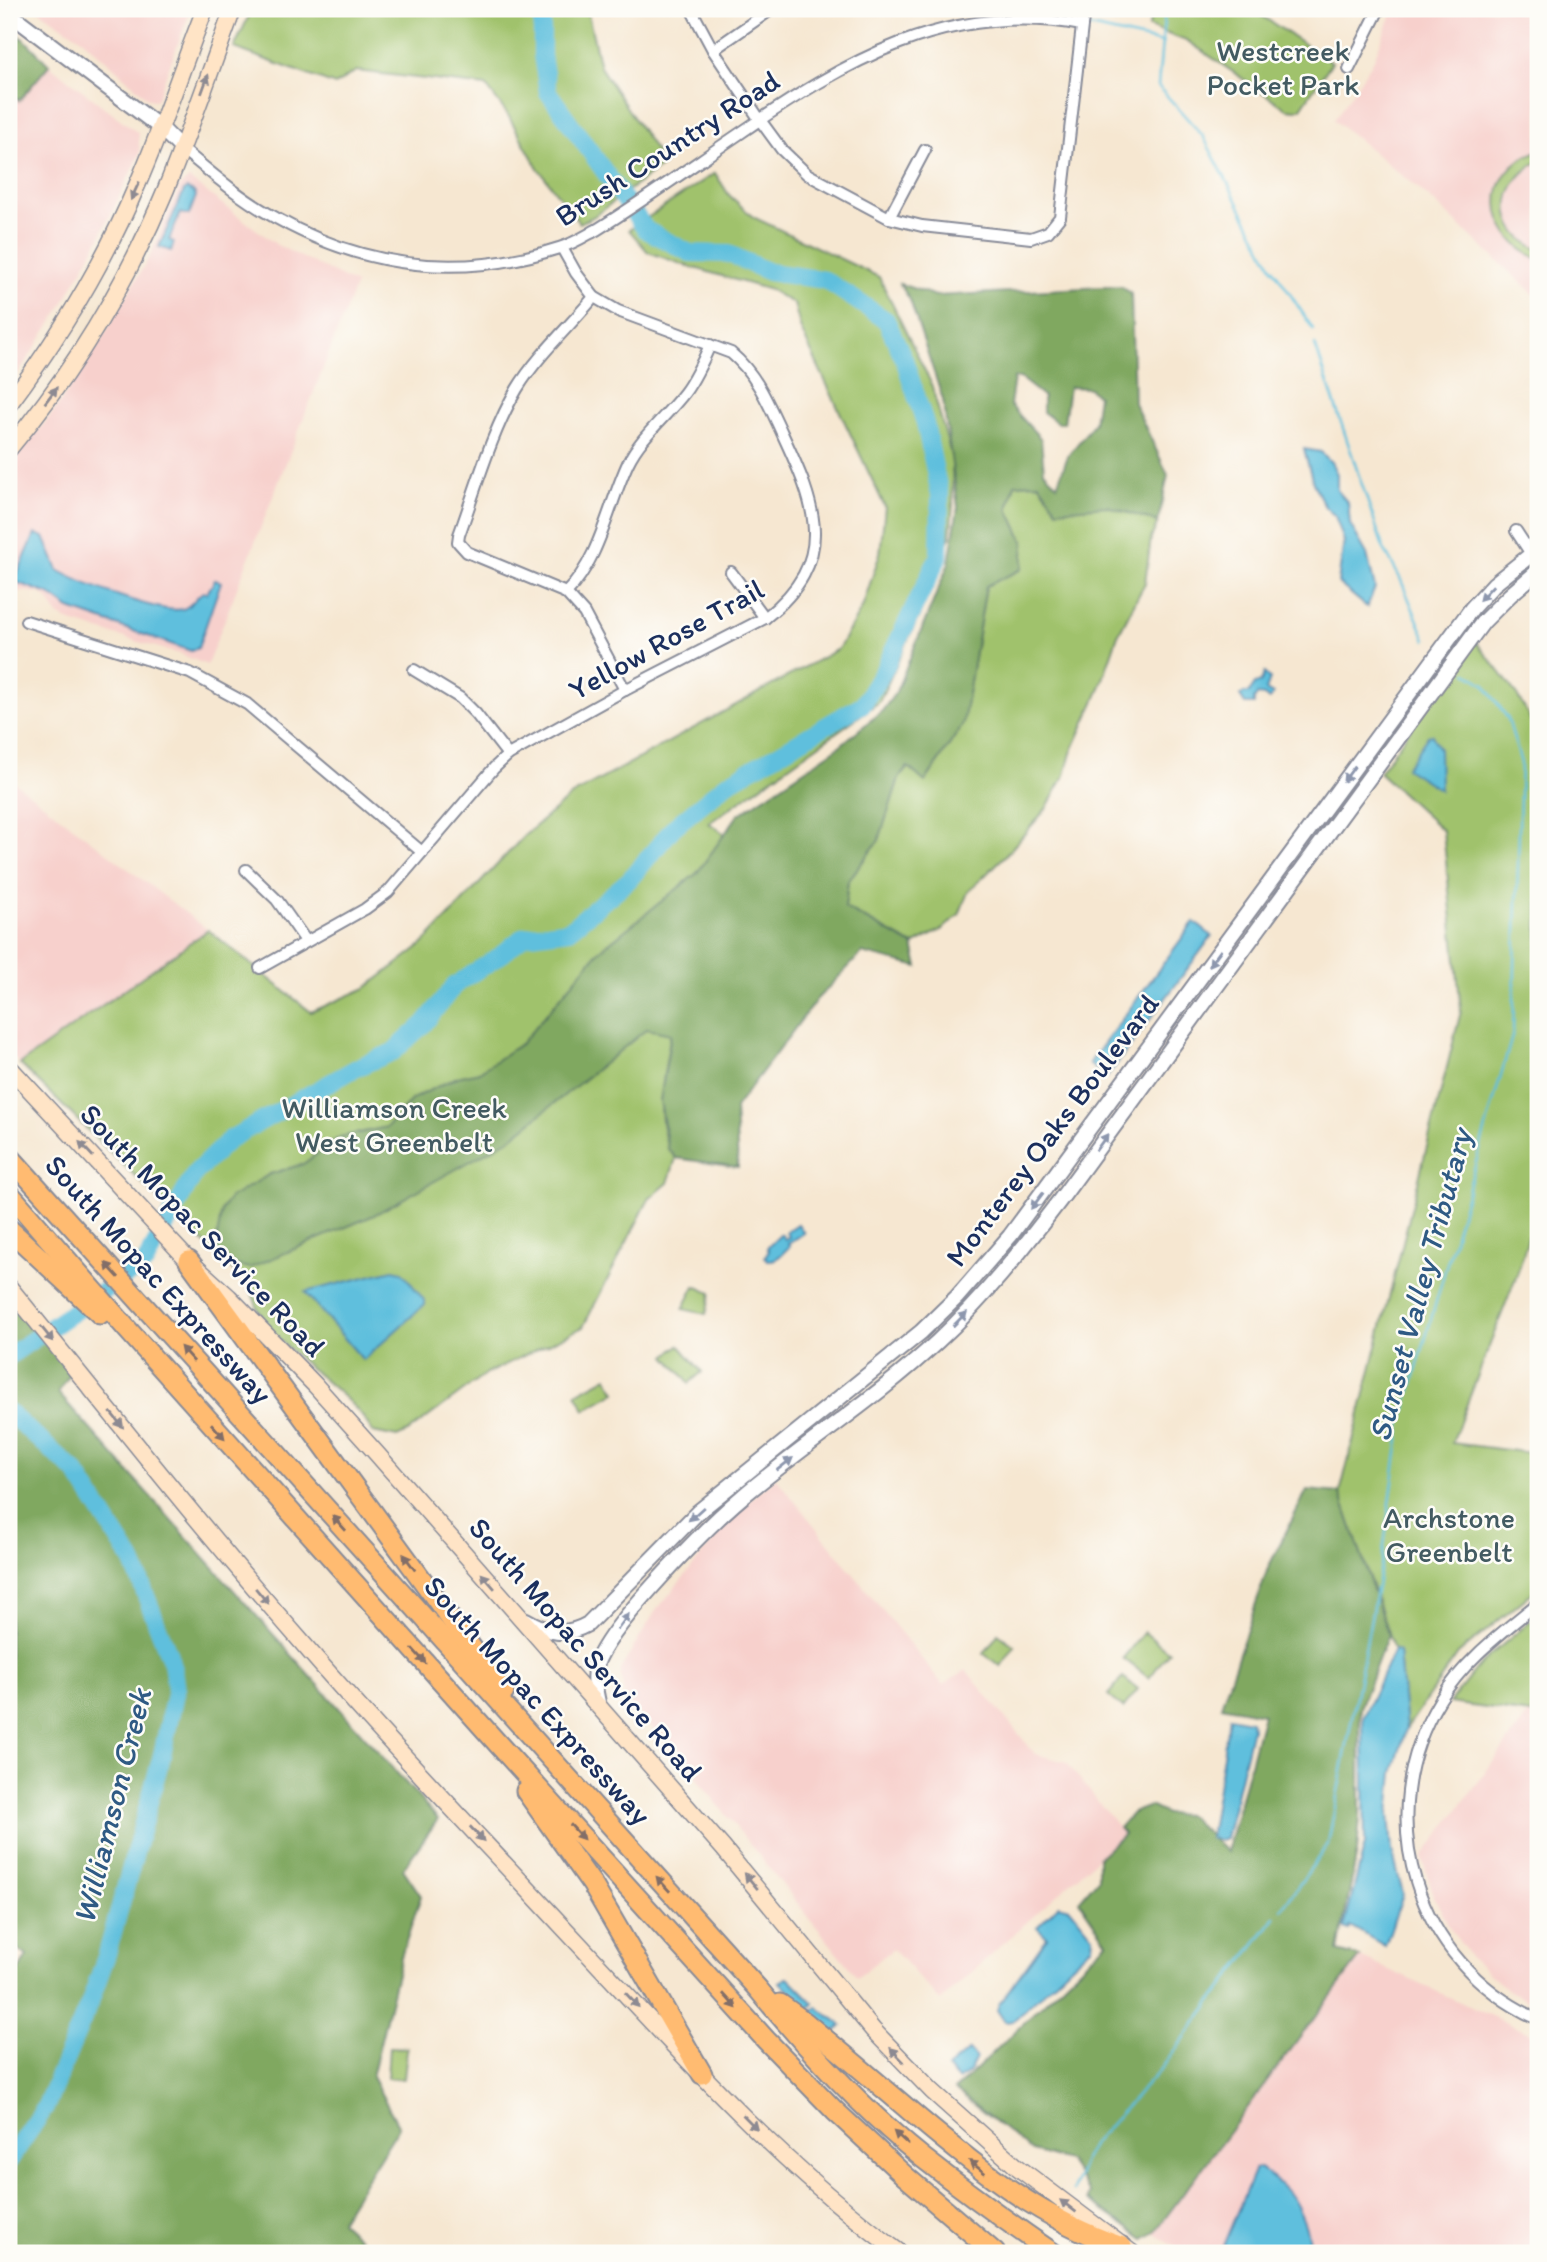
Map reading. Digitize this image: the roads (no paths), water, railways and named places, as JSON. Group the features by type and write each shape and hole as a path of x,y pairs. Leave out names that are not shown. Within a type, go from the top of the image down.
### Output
{"highway":[{"name":"South Mopac Expressway","path":"9,1156 785,2022 852,2093 922,2157 1053,2253"},
{"name":"South Mopac Expressway","path":"9,1194 53,1256 122,1331 173,1381 766,2040 835,2111 895,2167 995,2253"},
{"path":"9,1229 53,1256"},
{"path":"190,1261 500,1685 532,1738"},
{"path":"499,1745 526,1792 592,1884 702,2074"},
{"path":"758,1989 806,2023 976,2167 1007,2189 1073,2227 1127,2250"}],"main road":[{"path":"9,404 48,348 99,264 161,128 205,9"},
{"path":"9,449 66,374 124,277 166,190 233,9"},
{"name":"South Mopac Service Road","path":"9,1068 190,1261 229,1297 314,1385 723,1848 838,1989 896,2054 932,2091 1016,2166 1127,2250"},
{"path":"9,1287 300,1640 482,1840 702,2074 806,2176 900,2253"}],"street":[{"path":"691,9 713,50 760,120 782,150 807,174 889,218 922,226 1031,238 1048,232 1060,217 1084,9"},
{"path":"713,50 772,9"},
{"path":"1349,69 1379,9"},
{"name":"Brush Country Road","path":"9,13 161,128 181,148 246,199 274,218 311,236 375,259 425,267 505,262 562,248 598,229 840,68 873,51 913,36 943,27 1002,18 1064,21 1082,25"},
{"path":"889,218 925,150"},
{"name":"Yellow Rose Trail","path":"260,968 365,909 388,892 508,755 625,690 765,618 798,587 808,565 814,544 812,507 803,479 758,382 745,365 731,353 618,311 594,297 562,248"},
{"path":"594,297 519,387 509,405 458,542 467,552 566,593 584,613 625,690"},
{"path":"566,593 578,582 590,560 628,463 637,447 685,392 698,373 710,345"},
{"path":"1516,531 1535,552"},
{"name":"Monterey Oaks Boulevard","path":"519,1616 539,1628 558,1633 588,1624 698,1512 901,1350 957,1297 1010,1236 1466,616 1494,584 1535,552"},
{"name":"Monterey Oaks Boulevard","path":"599,1707 595,1688 597,1662 637,1603 681,1554 742,1497 911,1365 956,1324 990,1287 1052,1210 1483,622 1510,594 1538,571"},
{"path":"731,572 765,618"},
{"path":"26,621 190,673 222,689 247,704 422,852"},
{"path":"415,670 460,698 508,755"},
{"path":"246,870 277,900 306,942"},
{"path":"1538,1603 1471,1660 1441,1698 1425,1728 1414,1759 1406,1822 1418,1887 1431,1920 1449,1948 1469,1972 1493,1994 1538,2020"}],"water":[{"path":"187,189 196,196 189,215 180,213 169,240 174,242 171,251 159,247 184,191"},
{"path":"1304,449 1321,452 1331,462 1337,474 1337,490 1348,503 1350,524 1367,554 1375,588 1367,607 1338,583 1344,541 1335,516 1325,507 1313,483"},
{"path":"35,534 44,537 58,570 101,589 157,607 183,609 203,592 207,593 215,580 221,582 198,648 191,651 70,609 49,594 18,583 16,577"},
{"path":"1264,673 1270,679 1266,690 1273,694 1269,700 1257,695 1254,704 1245,704 1240,696 1249,693 1255,684 1261,682"},
{"path":"1432,735 1439,749 1440,790 1406,768 1428,736"},
{"path":"1194,922 1212,936 1107,1077 1089,1064"},
{"path":"798,1224 804,1233 788,1244 790,1246 778,1258 767,1260 767,1248 781,1234 785,1239 789,1237 786,1232"},
{"path":"393,1270 402,1272 424,1300 424,1305 363,1360 305,1292"},
{"path":"1394,1650 1399,1652 1406,1729 1393,1773 1389,1814 1392,1850 1403,1894 1385,1946 1350,1926 1349,1930 1344,1928 1365,1844 1363,1717"},
{"path":"1229,1717 1251,1721 1252,1728 1226,1838 1220,1840 1210,1838"},
{"path":"1059,1905 1070,1908 1093,1936 1092,1946 1013,2021 1005,2022 997,2010 999,2004 1047,1937 1037,1927"},
{"path":"788,1977 814,2003 807,2011 780,1982"},
{"path":"817,2007 842,2025 834,2034 811,2014"},
{"path":"969,2050 976,2058 969,2072 958,2080 947,2068"},
{"path":"1260,2168 1284,2188 1297,2207 1309,2240 1307,2253 1220,2253 1255,2169"}],"waterway":[{"name":"Williamson Creek","path":"9,1356 145,1263 195,1173 230,1139 358,1067 393,1052 424,1024 455,985 501,955 524,936 569,930 629,880 674,827 726,784 863,704 883,672 939,556 940,495 925,423 904,359 886,320 825,280 769,272 729,254 690,253 646,230 548,92 542,55 542,9"},
{"name":"Sunset Valley Tributary","path":"1165,9 1158,86 1203,136 1271,265 1313,329"},
{"path":"1086,26 1163,43"},
{"name":"Sunset Valley Tributary","path":"1315,345 1383,547 1400,578 1426,640"},
{"name":"Sunset Valley Tributary","path":"1282,1909 1328,1844 1382,1560 1401,1424 1513,1033 1521,763 1508,719 1484,684 1467,673"},
{"name":"Williamson Creek","path":"9,1413 76,1472 133,1562 172,1663 176,1689 162,1755 107,1954 90,2002 45,2108 9,2161"},
{"name":"Sunset Valley Tributary","path":"1073,2191 1094,2142 1161,2069 1275,1917"}],"park label":[{"name":"Westcreek Pocket Park","path":"1283,67"},
{"name":"Williamson Creek West Greenbelt","path":"394,1124"},
{"name":"Archstone Greenbelt","path":"1449,1534"}]}
